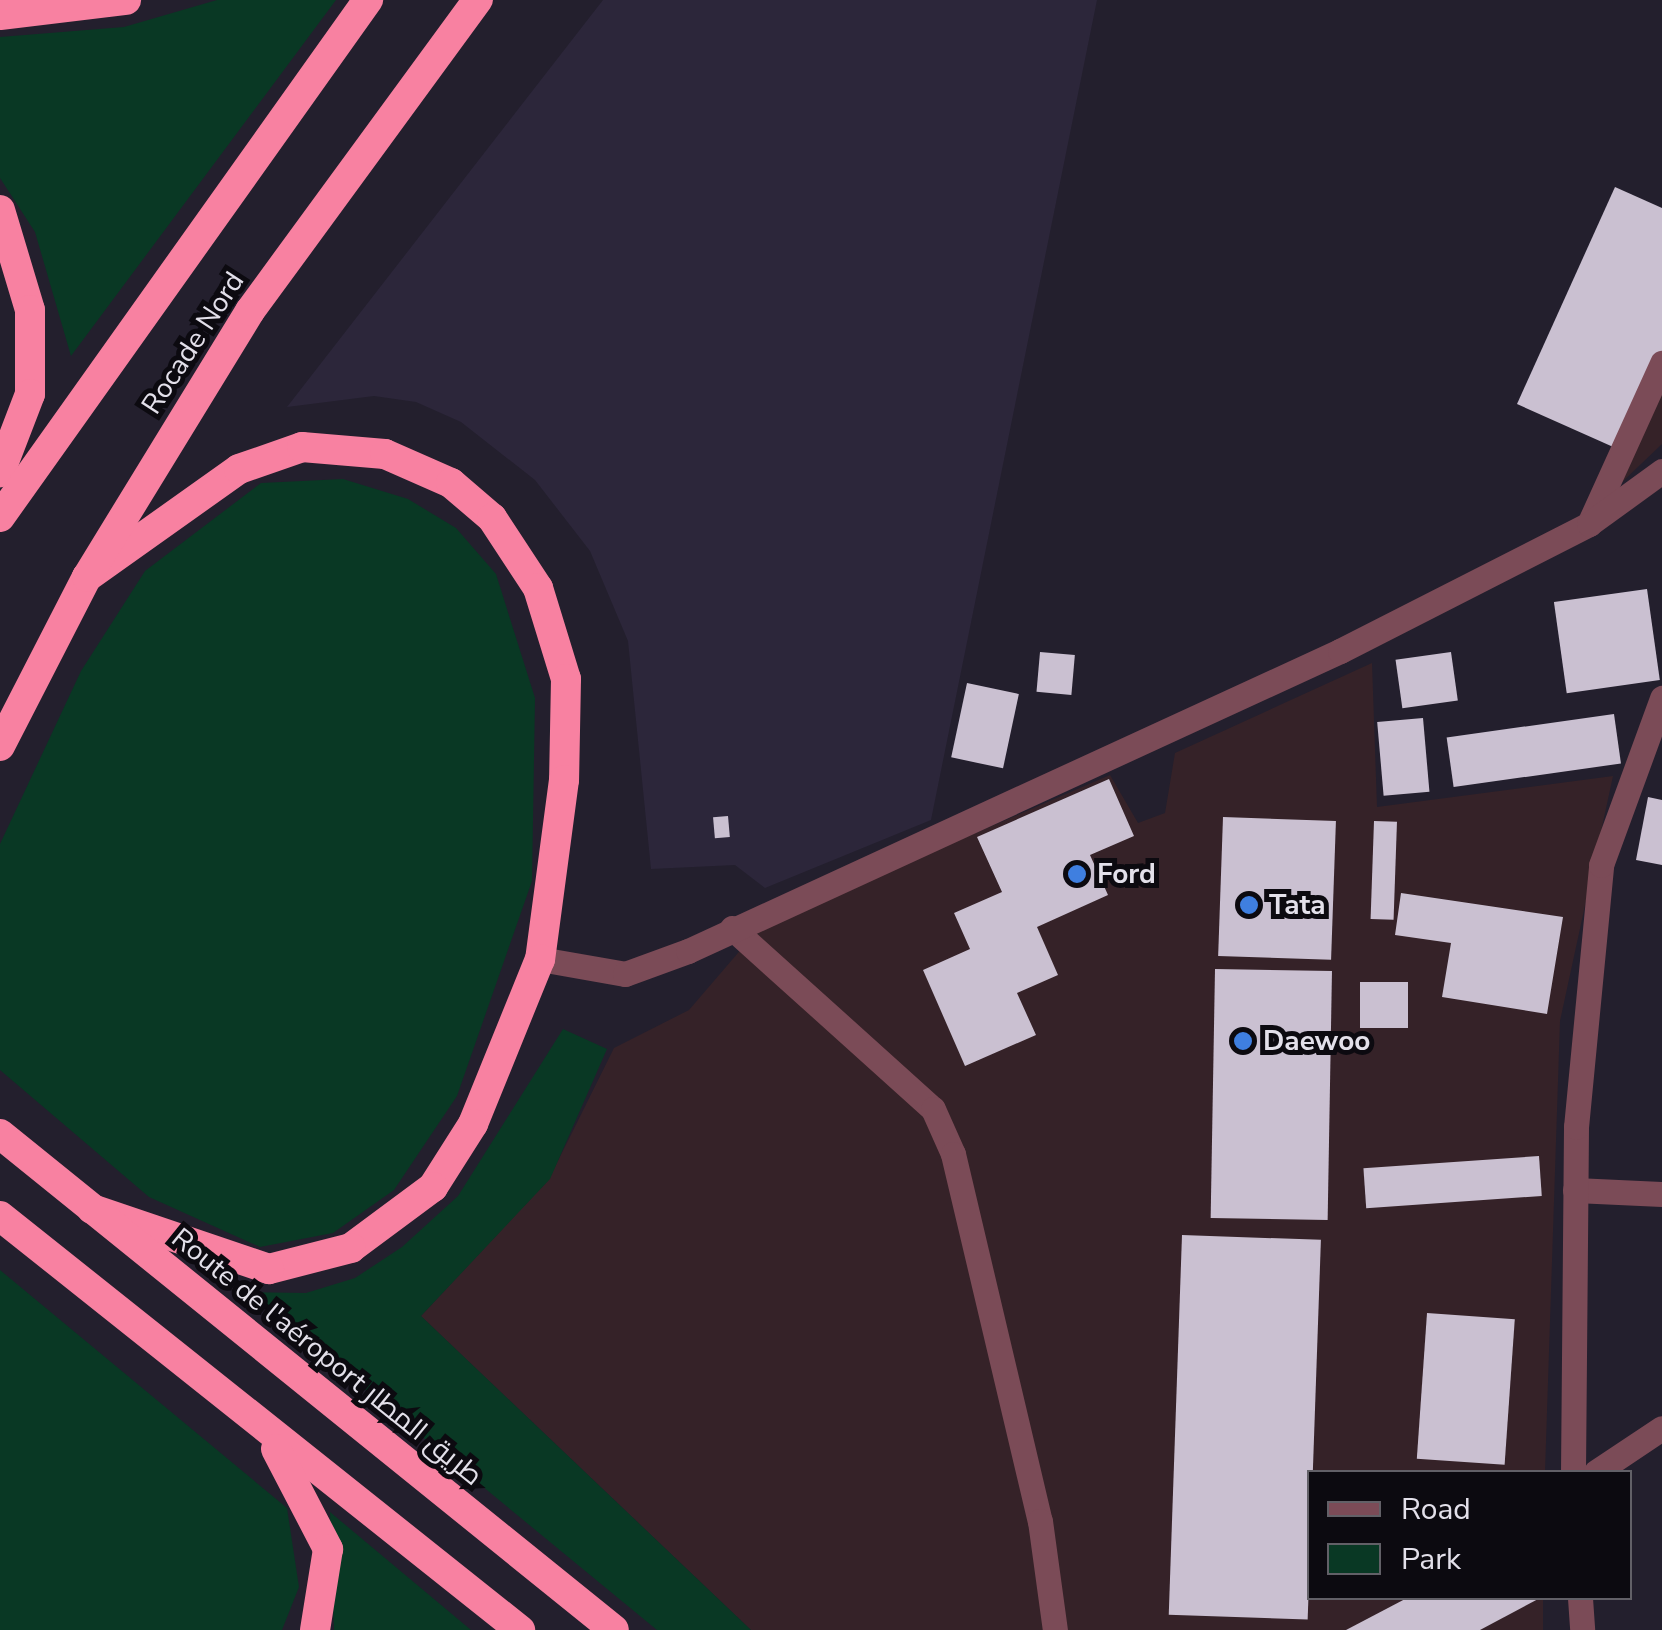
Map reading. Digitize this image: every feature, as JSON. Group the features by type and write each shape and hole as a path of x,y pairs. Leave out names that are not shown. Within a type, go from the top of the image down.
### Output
{"highway":[{"path":"0,15 126,0"},
{"name":"Rocade Nord","path":"0,517 368,0"},
{"name":"Rocade Nord","path":"0,746 87,577 250,312 478,0"},
{"path":"0,210 30,310 30,394 0,472"},
{"path":"87,577 238,469 302,447 385,454 451,482 492,518 538,588 566,679 564,780 540,959 473,1124 433,1186 351,1248 269,1269 92,1209"},
{"name":"Route de l'aéroport طريق المطار","path":"0,1134 614,1630"},
{"path":"0,1216 520,1630"},
{"path":"243,1408 297,1474 328,1549 315,1630"}],"street":[{"path":"1589,524 1662,362"},
{"path":"540,959 624,974 732,928 1340,651 1589,524 1662,472"},
{"path":"1573,1470 1576,1190 1601,865 1662,698"},
{"path":"732,928 933,1109 953,1154 1031,1482 1055,1630"},
{"path":"1576,1190 1662,1194"},
{"path":"1599,1470 1662,1428"},
{"path":"1580,1600 1582,1630"}],"shaded area":[{"path":"603,0 1097,0 931,820 765,888 735,865 651,869 628,641 590,551 535,480 461,422 416,402 374,396 287,407"},
{"path":"1662,369 1662,444 1598,505"},
{"path":"1372,663 1377,807 1613,776 1560,1021 1545,1470 1307,1470 1307,1600 1543,1600 1543,1630 751,1630 421,1316 549,1179 614,1048 689,1010 762,925 1110,775 1138,823 1165,813 1175,753"}],"green space":[{"path":"217,0 336,0 71,356 35,232 0,178 0,37 124,27"},
{"path":"343,479 408,499 456,528 496,574 535,698 532,881 457,1096 394,1190 333,1233 260,1247 149,1197 0,1070 0,844 81,671 145,571 261,483"},
{"path":"563,1029 607,1049 550,1179 421,1316 751,1630 657,1630 246,1292 306,1293 355,1278 402,1247 458,1196"},
{"path":"0,1270 287,1508 299,1587 282,1630 0,1630"},
{"path":"330,1512 471,1630 334,1630"}],"building":[{"path":"1615,187 1662,208 1662,357 1620,450 1517,404"},
{"path":"1647,589 1660,680 1567,693 1554,602"},
{"path":"1040,652 1075,655 1071,695 1037,692"},
{"path":"1451,652 1458,701 1402,708 1396,660"},
{"path":"967,683 1019,694 1003,768 951,757"},
{"path":"1614,714 1621,764 1454,787 1447,738"},
{"path":"1423,718 1429,792 1384,796 1377,722"},
{"path":"1109,779 1134,836 1090,855 1108,895 1037,927 1058,975 1017,993 1036,1035 965,1066 923,970 970,949 954,913 1002,892 977,837"},
{"path":"1648,797 1662,800 1662,865 1636,860"},
{"path":"728,816 730,837 715,838 713,817"},
{"path":"1223,817 1336,821 1331,960 1218,956"},
{"path":"1374,821 1397,822 1394,920 1371,919"},
{"path":"1401,893 1563,917 1547,1014 1442,997 1451,943 1395,935"},
{"path":"1215,969 1332,971 1328,1220 1211,1218"},
{"path":"1360,982 1408,982 1408,1028 1360,1028"},
{"path":"1539,1156 1542,1196 1366,1208 1363,1168"},
{"path":"1182,1235 1321,1240 1313,1470 1307,1470 1308,1620 1169,1615"},
{"path":"1427,1313 1515,1319 1505,1465 1417,1459"},
{"path":"1403,1600 1536,1600 1480,1630 1346,1630"}],"place":[{"name":"Ford","path":"1077,874"},
{"name":"Tata","path":"1249,905"},
{"name":"Daewoo","path":"1243,1041"}]}
